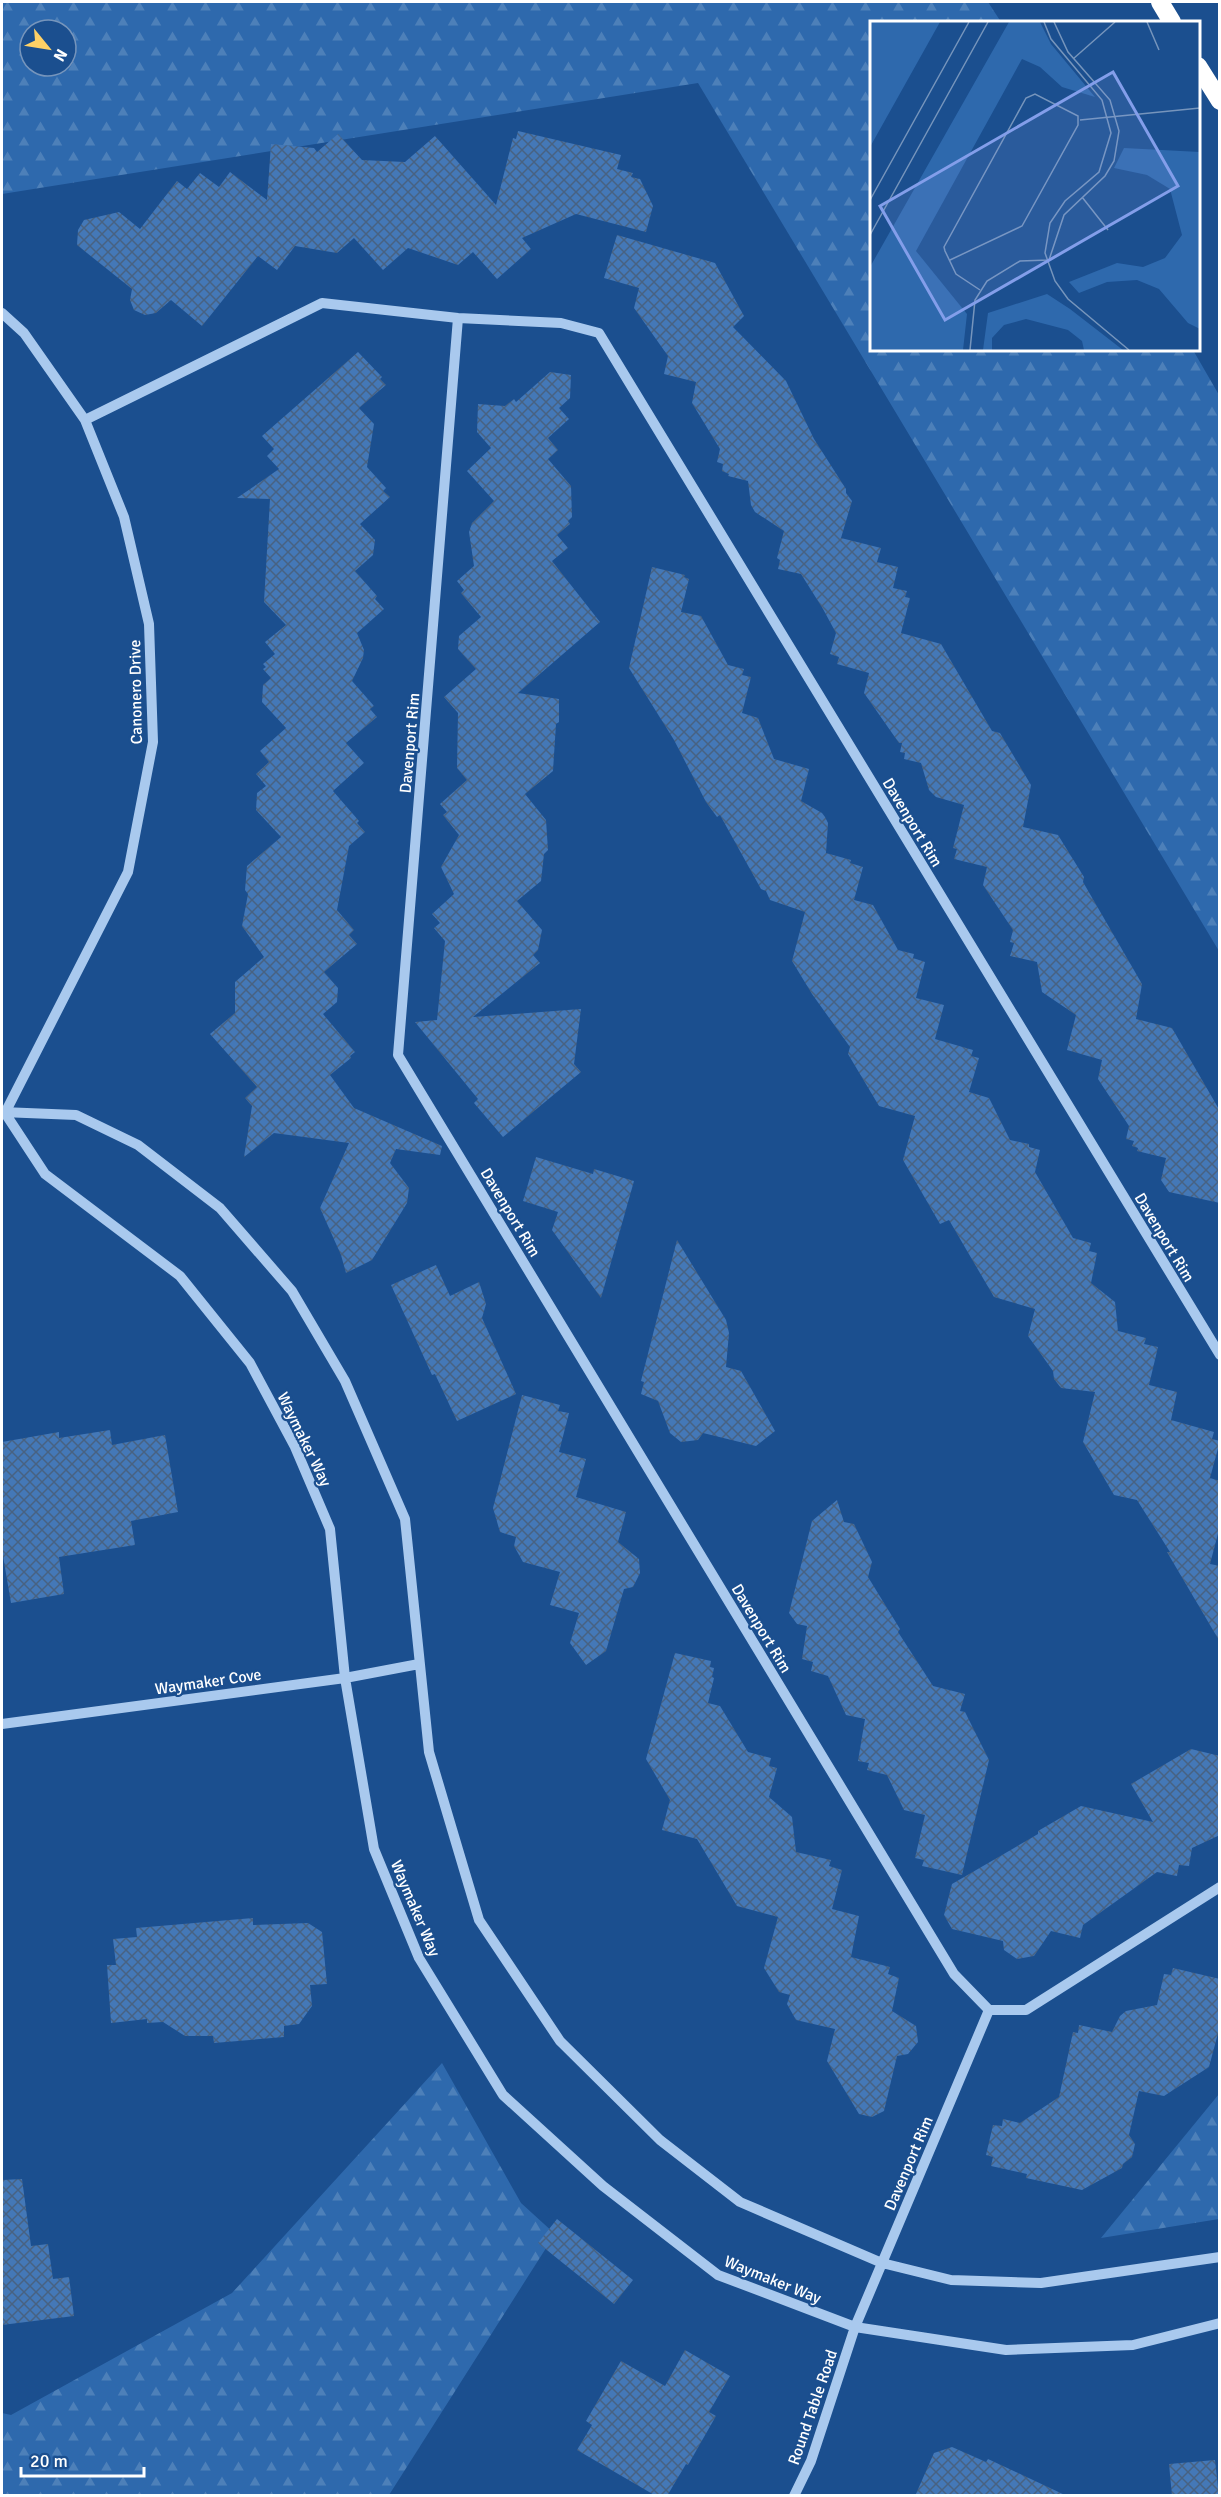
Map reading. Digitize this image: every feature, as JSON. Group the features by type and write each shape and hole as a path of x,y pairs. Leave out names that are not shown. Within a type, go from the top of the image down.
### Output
{"highway":[{"path":"1160,2 1171,21"},
{"path":"1200,69 1220,101"}],"street":[{"name":"Davenport Rim","path":"85,420 322,303 458,318 561,323 598,333 1220,1355"},
{"name":"Canonero Drive","path":"2,314 24,333 85,420 124,517 149,624 153,742 128,872 3,1113"},
{"name":"Davenport Rim","path":"458,318 398,1054 954,1974 989,2010 855,2327"},
{"path":"3,1113 76,1114 138,1145 220,1208 292,1291 345,1381 405,1519 429,1752 479,1920 560,2042 660,2140 740,2202 882,2263 951,2280 1041,2283 1220,2257"},
{"name":"Waymaker Way","path":"3,1113 45,1174 180,1276 250,1363 295,1447 330,1529 345,1678 374,1849 419,1958 503,2095 603,2186 718,2275 855,2327 1006,2350 1133,2345 1220,2324"},
{"name":"Waymaker Cove","path":"2,1724 345,1678 419,1664"},
{"path":"989,2010 1026,2010 1220,1887"},
{"name":"Round Table Road","path":"794,2496 811,2461 855,2327"}],"green space":[{"path":"2,2 988,2 1000,21 870,21 870,351 1194,351 1219,395 1219,951 698,83 2,194"},
{"path":"442,2063 521,2203 555,2234 389,2495 2,2495 2,2413 11,2415 232,2293"},
{"path":"1219,2094 1219,2219 1101,2238"}],"building":[{"path":"518,131 621,155 617,169 633,173 631,177 640,179 653,206 646,232 576,214 522,238 531,249 497,279 473,252 458,265 408,248 383,270 354,238 337,253 295,246 277,270 258,256 202,326 171,300 156,313 145,315 134,310 130,300 132,289 77,245 78,230 84,220 119,212 140,229 177,181 187,189 200,173 219,187 230,172 267,200 271,144 314,148 317,152 338,134 362,160 405,162 435,136 496,205 513,138 516,139"},
{"path":"617,235 715,263 744,316 733,327 786,381 814,439 852,501 841,538 881,548 877,562 898,567 893,588 907,591 905,597 910,598 901,633 941,644 992,731 1000,733 1031,785 1023,827 1058,835 1084,877 1083,882 1142,984 1136,1019 1172,1028 1220,1111 1220,1203 1169,1192 1161,1180 1166,1158 1137,1151 1138,1148 1132,1146 1134,1141 1126,1139 1129,1126 1098,1079 1102,1060 1067,1050 1076,1015 1042,992 1037,962 1010,956 1014,943 1010,942 1013,930 983,885 987,867 954,859 957,849 953,848 964,805 936,797 929,790 921,763 904,759 905,753 900,752 902,743 899,743 864,693 869,673 837,664 839,657 830,654 836,633 823,609 801,574 778,569 780,560 777,558 784,531 755,512 751,505 748,481 728,476 729,474 722,471 723,464 717,462 720,449 692,403 696,382 664,374 668,356 634,308 639,288 604,278"},
{"path":"358,352 382,377 380,379 386,385 359,408 374,424 367,467 386,488 383,491 390,497 360,524 375,540 373,555 355,571 377,596 375,599 384,609 357,633 364,650 363,658 352,681 374,706 370,709 377,717 346,743 364,763 333,791 359,821 357,823 365,832 349,846 337,910 354,930 349,935 357,944 324,972 338,988 337,1002 323,1014 355,1052 330,1075 354,1108 442,1146 440,1155 396,1149 390,1163 409,1188 407,1203 372,1260 346,1273 341,1255 320,1208 349,1143 274,1133 244,1157 252,1106 245,1098 257,1087 210,1034 235,1013 235,982 264,957 242,926 248,894 245,890 247,866 281,837 256,810 257,793 266,786 256,774 269,762 260,751 286,728 262,702 263,685 271,678 263,669 266,667 263,664 275,654 265,642 286,625 264,602 270,499 237,498 279,469 267,456 274,449 262,436"},
{"path":"550,372 571,375 570,398 559,408 569,419 548,438 558,450 548,459 571,486 572,517 568,521 570,524 557,535 568,548 552,561 600,622 518,693 559,699 559,722 556,724 553,771 525,794 546,820 548,850 544,854 541,881 517,901 542,930 538,950 533,955 540,963 473,1017 581,1009 574,1064 581,1072 503,1137 474,1103 478,1099 415,1022 437,1020 445,941 434,928 440,923 432,914 454,894 441,867 459,835 443,815 447,812 440,804 467,780 457,768 458,713 444,697 476,669 458,649 459,636 481,617 461,593 464,590 457,581 474,566 469,532 472,523 494,501 467,471 491,448 477,432 478,404 505,406 514,399 516,402"},
{"path":"652,567 685,575 684,577 689,579 681,612 701,616 728,665 744,669 742,675 751,677 742,713 758,718 774,759 809,769 801,801 822,813 828,823 826,853 851,860 850,863 863,867 854,900 873,905 898,950 914,954 913,958 925,962 916,998 944,1005 935,1039 973,1050 971,1056 979,1058 969,1092 989,1098 1010,1140 1029,1144 1029,1147 1040,1150 1035,1172 1073,1238 1091,1243 1089,1251 1097,1253 1091,1283 1115,1302 1118,1331 1146,1338 1144,1344 1158,1347 1149,1385 1177,1392 1171,1420 1214,1432 1212,1439 1220,1441 1210,1478 1220,1481 1220,1526 1210,1564 1220,1566 1220,1642 1167,1552 1170,1552 1137,1500 1114,1495 1083,1442 1095,1392 1061,1388 1054,1379 1053,1371 1028,1336 1035,1309 994,1297 949,1220 940,1224 903,1160 915,1116 879,1106 848,1054 850,1047 812,994 792,961 805,912 770,900 766,891 761,889 720,815 717,817 706,802 674,740 629,668"},
{"path":"536,1157 593,1174 594,1169 634,1181 601,1298 552,1230 558,1212 523,1201"},
{"path":"677,1240 726,1320 729,1333 726,1367 741,1371 775,1431 756,1446 703,1433 698,1440 681,1442 670,1433 658,1401 641,1394 644,1382 641,1381"},
{"path":"436,1265 450,1296 479,1282 486,1304 482,1318 516,1394 457,1421 435,1374 432,1375 391,1285"},
{"path":"522,1395 560,1405 558,1411 569,1413 559,1452 586,1459 576,1497 626,1512 618,1542 639,1559 640,1573 633,1587 624,1589 606,1651 586,1665 570,1643 579,1613 550,1605 560,1572 523,1562 514,1546 516,1537 500,1532 493,1508"},
{"path":"110,1430 112,1445 165,1435 178,1512 131,1521 135,1545 59,1557 64,1594 11,1603 2,1550 2,1442 59,1432 59,1438"},
{"path":"837,1500 844,1522 854,1524 872,1562 868,1577 900,1629 898,1632 933,1686 965,1694 960,1711 965,1712 989,1760 962,1875 922,1866 924,1860 915,1858 925,1815 904,1810 887,1775 867,1770 869,1763 858,1761 865,1719 846,1715 828,1676 811,1671 813,1662 802,1659 807,1626 797,1624 789,1613 812,1521"},
{"path":"675,1653 711,1661 710,1667 714,1668 712,1677 714,1678 708,1703 720,1706 748,1752 771,1758 769,1766 777,1768 769,1797 792,1817 796,1852 831,1860 829,1866 842,1870 832,1909 859,1916 851,1957 890,1967 888,1974 899,1978 892,2011 916,2026 918,2042 908,2054 897,2056 884,2111 872,2117 859,2114 827,2061 835,2029 796,2020 787,2004 790,1995 779,1992 764,1968 778,1917 737,1906 697,1839 662,1830 670,1800 646,1759"},
{"path":"1191,1749 1220,1756 1220,1835 1192,1848 1189,1866 1179,1865 1177,1876 1157,1872 1083,1925 1080,1938 1051,1931 1034,1956 1017,1959 1004,1950 1003,1941 952,1929 944,1915 952,1884 1081,1806 1153,1822 1131,1784"},
{"path":"253,1918 253,1925 308,1923 322,1932 327,1984 310,1985 312,2006 299,2024 284,2026 284,2037 214,2043 213,2036 185,2036 163,2022 147,2023 147,2019 111,2023 107,1965 116,1965 113,1939 137,1937 136,1928"},
{"path":"1173,1968 1220,1979 1220,2026 1209,2067 1164,2096 1139,2091 1129,2135 1135,2144 1132,2157 1123,2164 1122,2168 1082,2190 1026,2178 1027,2174 991,2166 993,2157 986,2155 993,2125 1002,2126 1003,2119 1020,2123 1059,2097 1073,2032 1078,2033 1079,2025 1112,2032 1120,2016 1126,2011 1157,2005 1164,1974 1171,1975"},
{"path":"22,2179 31,2246 48,2244 53,2279 69,2277 74,2316 2,2325 2,2180"},
{"path":"557,2219 633,2280 614,2304 538,2243"},
{"path":"685,2350 730,2376 709,2412 716,2416 688,2465 686,2464 667,2496 656,2496 577,2450 592,2425 586,2421 621,2361 665,2386"},
{"path":"952,2447 986,2462 988,2459 1067,2496 915,2496 934,2453"},
{"path":"1215,2460 1219,2496 1172,2496 1169,2464"}]}
